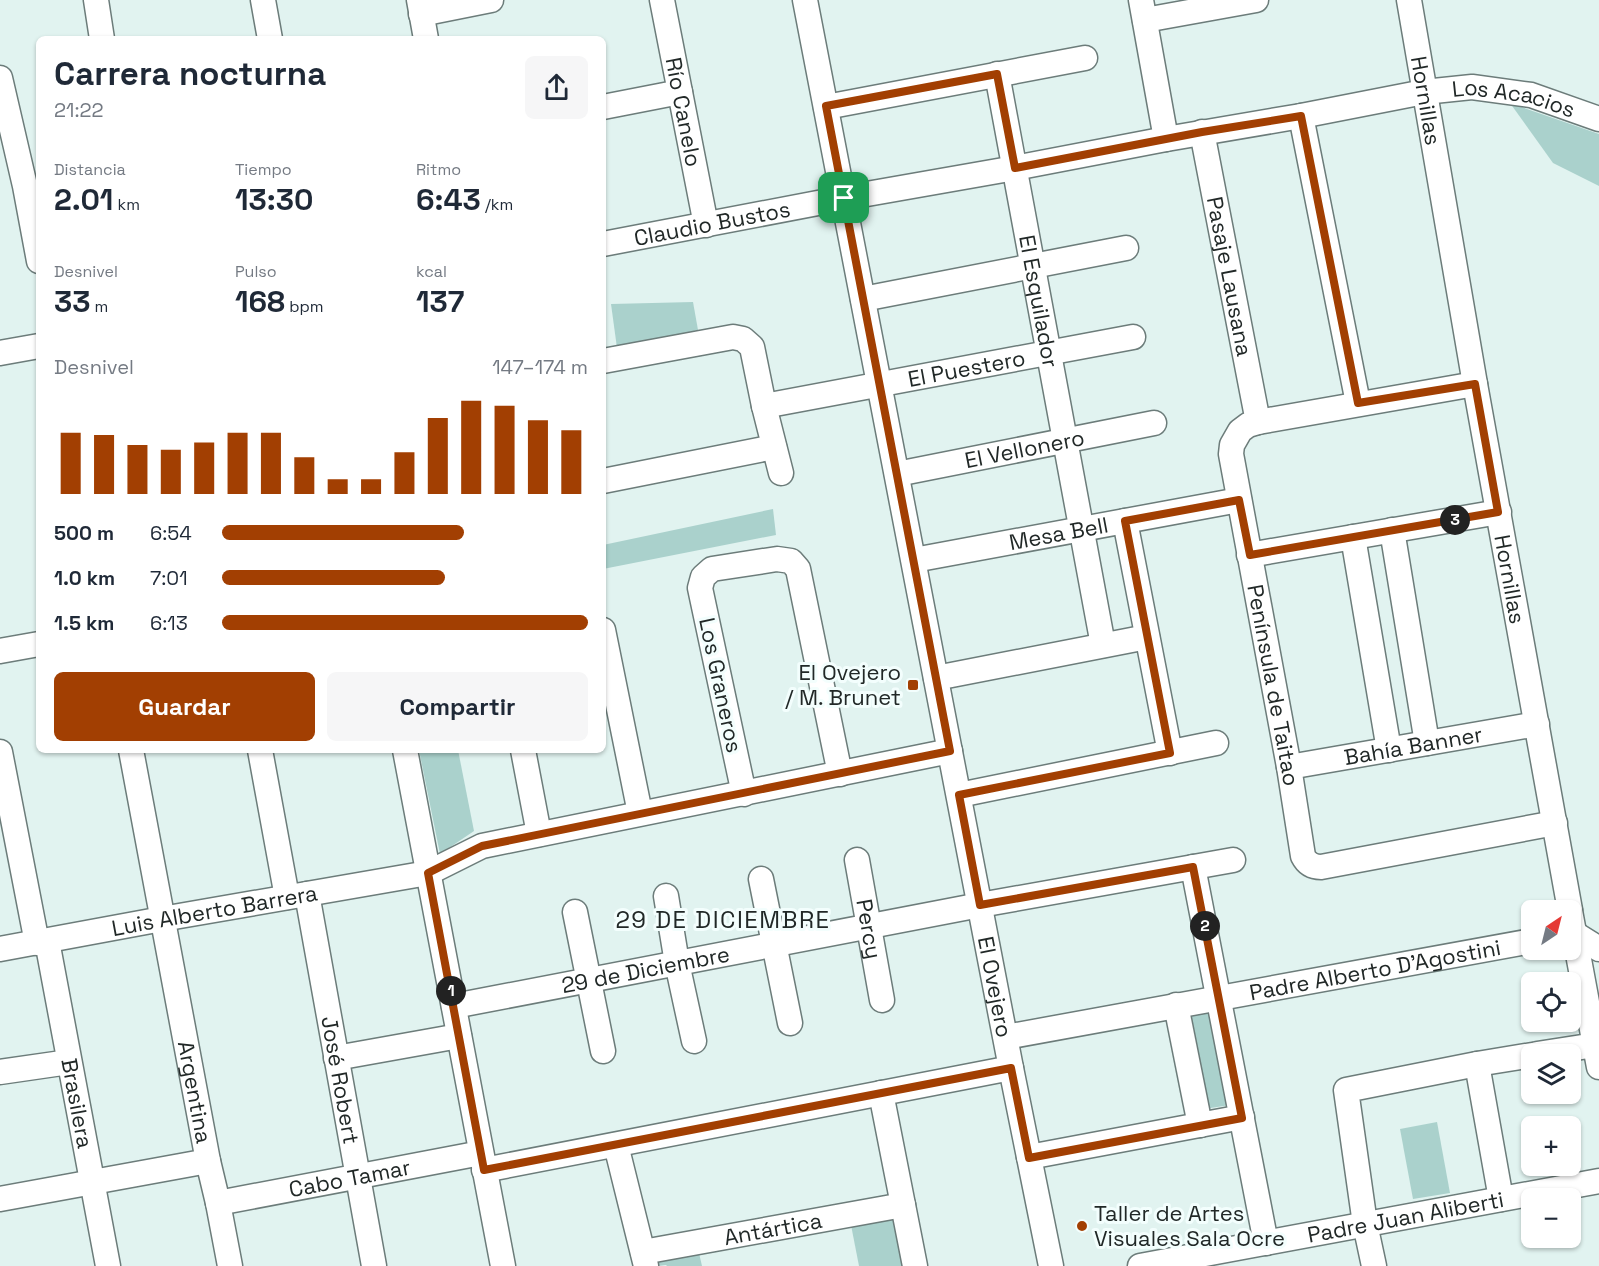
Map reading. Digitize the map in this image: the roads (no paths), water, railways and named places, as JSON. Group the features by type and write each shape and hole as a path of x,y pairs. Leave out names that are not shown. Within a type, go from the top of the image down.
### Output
{"street":[{"path":"96,0 102,36"},
{"path":"263,0 269,36"},
{"path":"425,36 420,7 491,0"},
{"name":"Río Canelo","path":"662,0 706,225"},
{"name":"El Ovejero","path":"805,0 1051,1266"},
{"path":"1166,139 1143,10 1257,0"},
{"name":"Hornillas","path":"1409,0 1475,384 1568,900"},
{"path":"826,106 1085,58"},
{"name":"El Esquilador","path":"997,74 1104,645"},
{"path":"0,78 32,185 36,228"},
{"name":"Los Acacios","path":"1424,92 1472,87 1531,95 1599,118"},
{"path":"606,105 680,92"},
{"name":"Claudio Bustos","path":"606,243 1424,92"},
{"path":"1301,116 1358,403"},
{"name":"Pasaje Lausana","path":"1202,132 1258,422"},
{"path":"863,299 1126,248"},
{"path":"606,360 733,337 743,339 752,347 781,473"},
{"name":"El Puestero","path":"764,406 1132,337"},
{"path":"0,353 36,347"},
{"path":"1258,422 1475,384"},
{"name":"Península de Taitao","path":"1258,422 1244,428 1237,435 1231,454 1304,856 1309,863 1321,867 1555,823"},
{"name":"El Vellonero","path":"897,474 1154,423"},
{"path":"606,480 774,447"},
{"name":"Mesa Bell","path":"914,560 1239,500"},
{"path":"1250,555 1498,512"},
{"path":"1125,521 1170,753"},
{"path":"1392,530 1427,743"},
{"path":"1353,537 1389,750"},
{"name":"Los Graneros","path":"744,794 700,588 703,577 712,570 777,559 791,561 798,569 840,774"},
{"path":"936,678 1147,637"},
{"path":"0,651 36,645"},
{"path":"607,674 640,813"},
{"name":"Bahía Banner","path":"1289,767 1537,724"},
{"path":"959,795 1216,743"},
{"name":"Luis Alberto Barrera","path":"0,949 428,873 482,846 950,751"},
{"name":"Brasilera","path":"0,752 69,1062 108,1266"},
{"name":"Argentina","path":"132,753 208,1161 230,1266"},
{"name":"José Robert","path":"261,753 336,1058 374,1266"},
{"path":"406,753 503,1266"},
{"path":"524,753 539,834"},
{"name":"Percy","path":"857,860 882,1000"},
{"name":"29 de Diciembre","path":"454,1006 980,905 1233,860"},
{"path":"1193,867 1266,1243"},
{"path":"761,879 790,1023"},
{"path":"666,896 677,963 694,1041"},
{"path":"575,912 603,1051"},
{"path":"1581,931 1599,949"},
{"name":"Padre Alberto D'Agostini","path":"1006,1036 1521,943"},
{"name":"Hornillas","path":"1581,952 1592,988 1597,1056"},
{"path":"1176,1005 1200,1125"},
{"path":"336,1058 459,1036"},
{"path":"1581,1055 1597,1056"},
{"path":"1374,1266 1365,1224 1346,1090 1521,1057"},
{"path":"0,1072 69,1062"},
{"path":"1477,1064 1501,1199"},
{"name":"Cabo Tamar","path":"218,1203 358,1176 616,1145 1011,1068"},
{"path":"881,1093 915,1266"},
{"path":"1029,1158 1242,1118"},
{"path":"616,1145 644,1259"},
{"path":"0,1198 208,1161"},
{"name":"Padre Juan Aliberti","path":"1140,1266 1599,1181"},
{"name":"Antártica","path":"644,1259 903,1205"}],"place":[{"name":"El Ovejero / M. Brunet","path":"913,685"},
{"name":"Taller de Artes Visuales Sala Ocre","path":"1082,1226"}],"district":[{"name":"29 DE DICIEMBRE","path":"723,920"}]}
